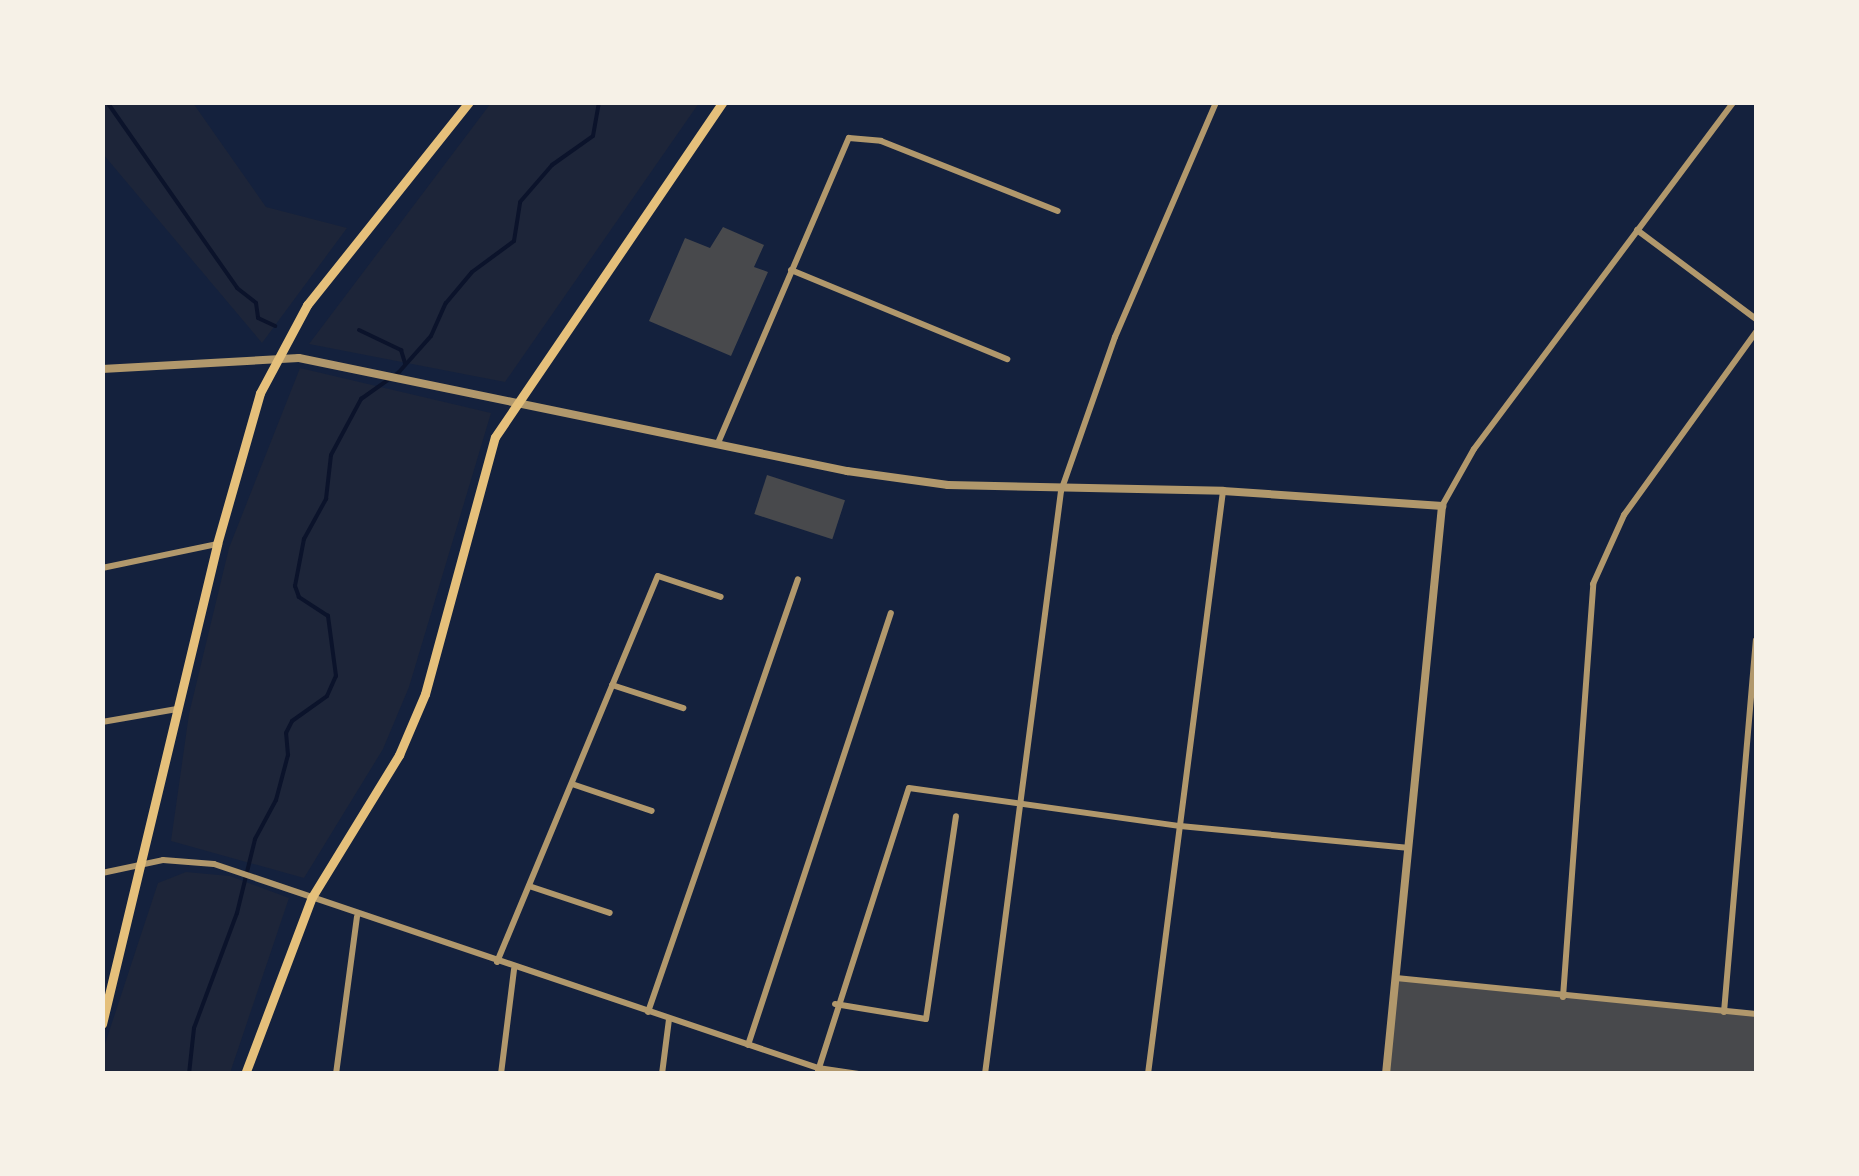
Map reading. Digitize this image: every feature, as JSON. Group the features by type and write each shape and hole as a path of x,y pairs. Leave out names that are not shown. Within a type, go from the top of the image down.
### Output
{"main road":[{"path":"102,1024 217,544 276,359 307,304 469,102"},
{"path":"245,1074 312,897 400,755 426,694 478,484 517,400 723,102"}],"street":[{"path":"985,1074 1061,490 1115,337 1216,102"},
{"path":"1386,1074 1442,506 1474,449 1734,102"},
{"path":"718,443 849,138 860,135 1058,211"},
{"path":"1637,230 1756,319"},
{"path":"791,270 1007,358"},
{"path":"1563,997 1593,584 1624,515 1756,332"},
{"path":"102,369 276,359 362,368 847,471 1061,490 1223,491 1442,506"},
{"path":"1148,1074 1223,491"},
{"path":"102,568 217,544"},
{"path":"497,962 658,576 721,598"},
{"path":"648,1012 798,579"},
{"path":"748,1045 890,613"},
{"path":"1724,1012 1756,640"},
{"path":"612,685 684,708"},
{"path":"102,722 177,708"},
{"path":"572,784 652,811"},
{"path":"818,1071 835,1004 909,788 1180,826 1406,848"},
{"path":"835,1004 926,1019 956,816"},
{"path":"102,873 188,858 818,1071 859,1074"},
{"path":"529,886 610,913"},
{"path":"336,1074 357,916"},
{"path":"501,1074 514,968"},
{"path":"1396,978 1756,1014"},
{"path":"662,1074 669,1019"}],"shaded area":[{"path":"102,103 193,103 266,207 347,228 262,343 103,154"},
{"path":"491,103 699,103 505,382 309,344"},
{"path":"300,368 491,413 409,687 383,749 304,878 171,841 189,714 229,548"},
{"path":"186,872 230,876 289,898 230,1073 103,1073 103,1050 158,883"}],"building":[{"path":"723,227 764,245 754,267 768,272 731,356 649,321 685,238 710,248"},
{"path":"767,475 845,500 832,539 754,514"},
{"path":"1396,978 1756,1014 1756,1074 1386,1074"}],"waterway":[{"path":"107,102 237,288 256,303 258,318 275,326"},
{"path":"189,1074 194,1028 237,913 255,839 276,800 288,755 286,733 292,721 327,696 336,676 328,616 299,597 295,586 304,539 326,499 331,455 361,399 399,372 431,336 446,303 472,272 514,241 520,202 552,165 593,136 599,102"},
{"path":"359,330 401,350 405,363"}]}
